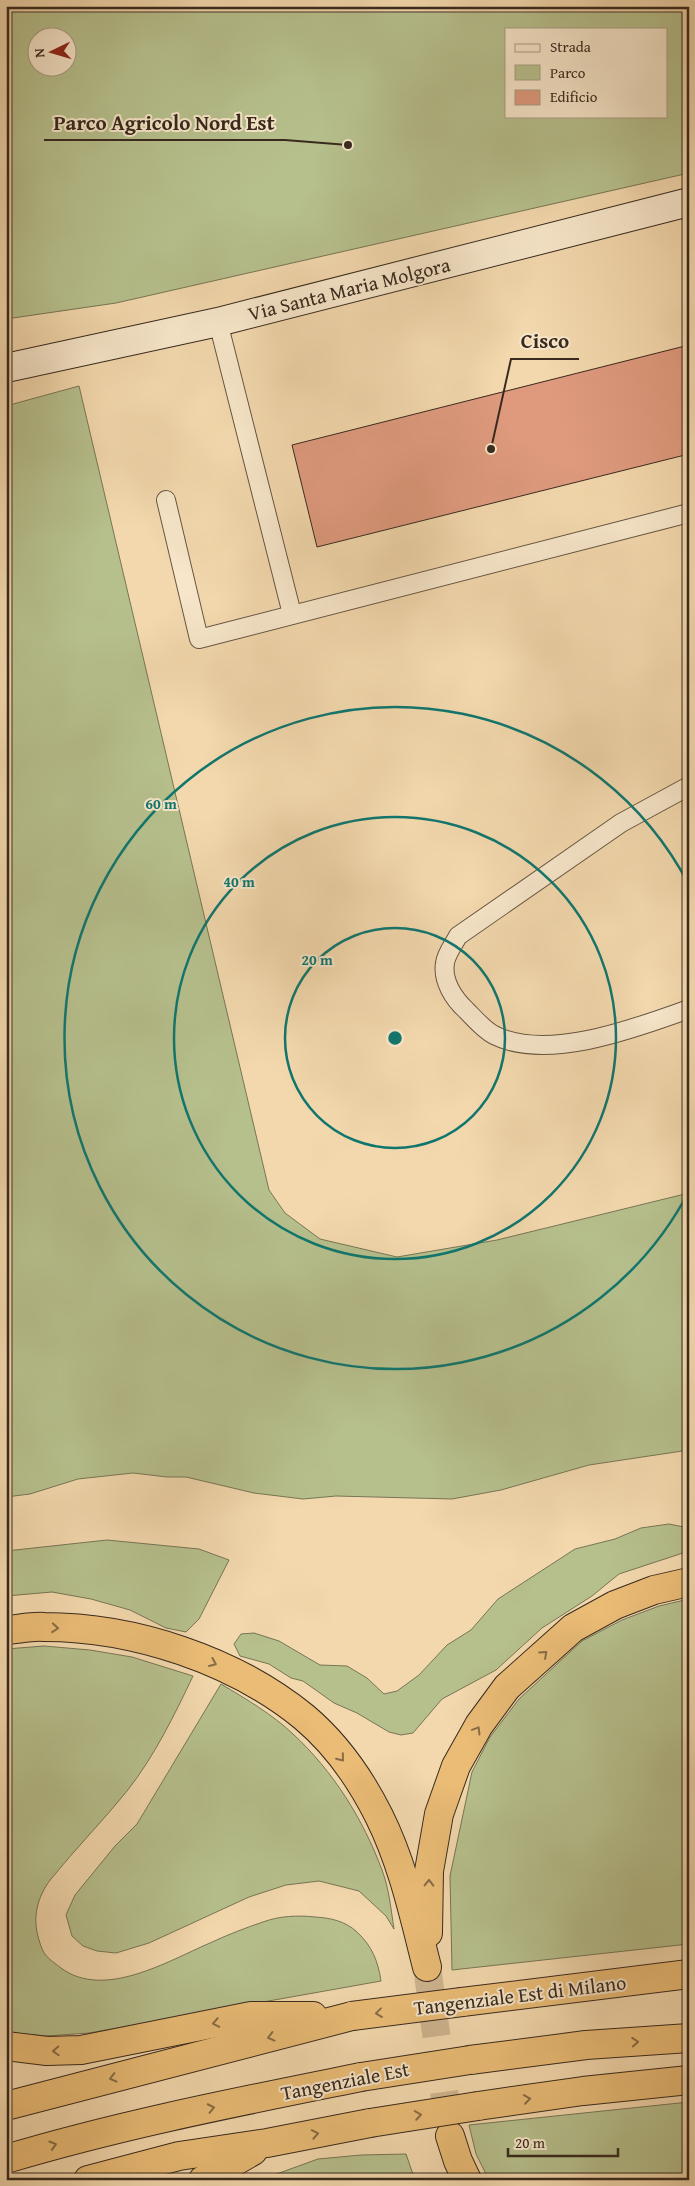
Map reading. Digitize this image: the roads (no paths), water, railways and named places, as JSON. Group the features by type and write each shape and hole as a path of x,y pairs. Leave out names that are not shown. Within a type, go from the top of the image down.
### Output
{"highway":[{"path":"6,1630 44,1626 136,1638 190,1654 246,1678 268,1691 305,1718 329,1743 357,1778 379,1816 400,1864 427,1967 429,1871 439,1814 456,1766 479,1725 508,1687 573,1628 615,1606 654,1590 689,1582"},
{"name":"Tangenziale Est di Milano","path":"352,2016 689,1974"},
{"path":"6,2046 47,2051 81,2050 251,2016 352,2016"},
{"path":"6,2106 352,2016"},
{"name":"Tangenziale Est","path":"6,2159 76,2138 212,2107 361,2077 586,2045 689,2038"},
{"path":"88,2180 179,2156 267,2143 370,2123 583,2091 689,2080"},
{"path":"450,2136 458,2161 467,2180"},
{"path":"203,2180 267,2143"}],"street":[{"name":"Via Santa Maria Molgora","path":"6,368 218,322 689,202"}],"lane":[{"path":"218,322 292,614"},
{"path":"166,500 199,639 689,513"},
{"path":"689,786 621,823 458,936 445,963 446,983 458,1002 493,1035 525,1045 569,1043 641,1026 689,1009"}],"tunnel":[{"path":"427,1967 450,2135"}],"place":[{"name":"Parco Agricolo Nord Est","path":"348,145"},
{"name":"Cisco","path":"491,449"}]}
